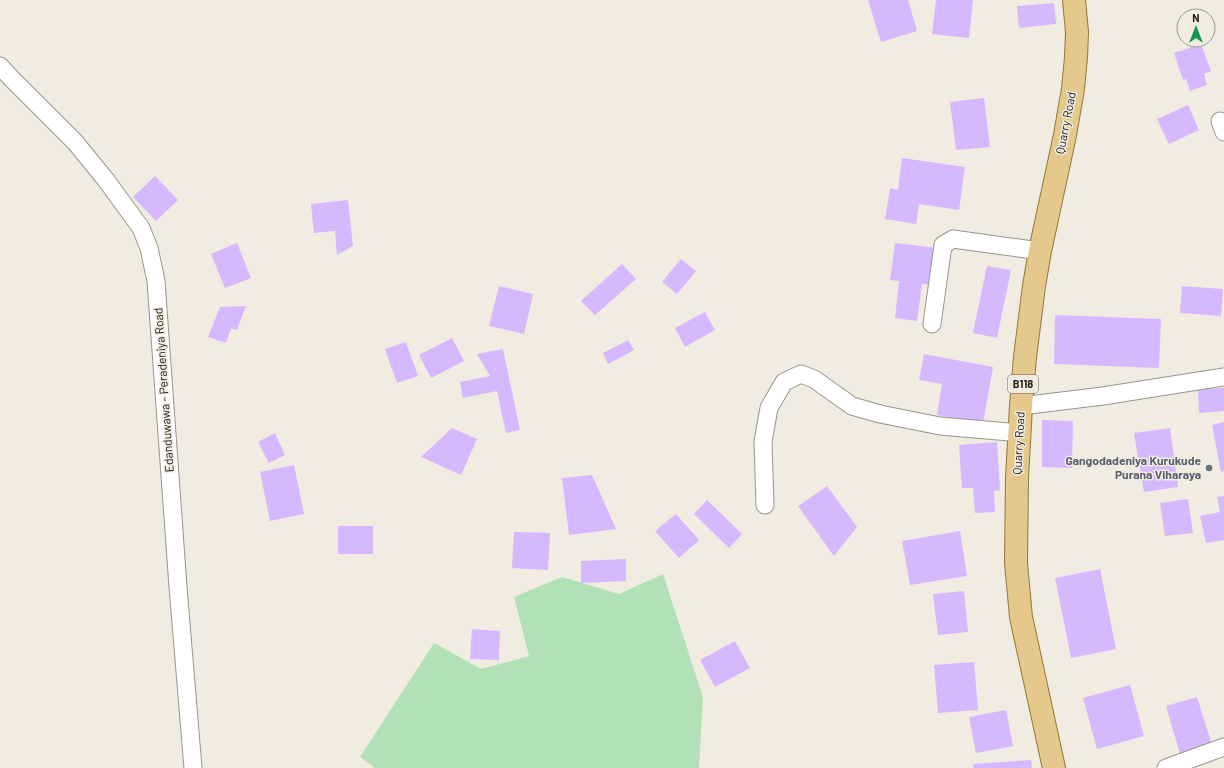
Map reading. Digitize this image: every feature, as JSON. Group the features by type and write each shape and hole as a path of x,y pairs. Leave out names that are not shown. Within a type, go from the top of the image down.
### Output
{"main road":[{"name":"Quarry Road","path":"1054,768 1021,617 1016,544 1017,478 1021,406 1029,324 1040,251 1065,135 1073,89 1077,32 1074,0"}],"street":[{"name":"Edanduwawa - Peradeniya Road","path":"0,66 10,78 75,142 106,180 141,228 149,248 156,281 177,580 193,768"},
{"path":"932,324 943,245 953,239 1040,251"},
{"path":"765,504 763,442 769,408 784,382 801,374 814,379 852,406 880,414 940,426 1020,433"},
{"path":"1021,406 1103,396 1224,377"},
{"path":"1166,768 1224,747"}],"green space":[{"path":"663,574 703,697 699,768 375,768 360,757 434,643 481,669 529,656 514,597 562,577 619,594"}],"building":[{"path":"868,0 908,0 917,31 881,42"},
{"path":"936,0 973,0 969,38 932,34"},
{"path":"1054,3 1056,24 1019,28 1017,6"},
{"path":"1189,48 1202,48 1211,71 1204,74 1207,85 1190,91 1186,79 1183,80 1174,53"},
{"path":"984,98 990,147 956,150 950,102"},
{"path":"1188,105 1199,130 1169,144 1157,119"},
{"path":"902,158 965,167 959,210 919,204 916,224 885,219 890,188 898,190"},
{"path":"155,176 178,200 156,221 133,197"},
{"path":"348,200 353,246 337,255 335,231 314,233 311,204"},
{"path":"237,243 251,278 225,288 211,254"},
{"path":"895,243 937,248 932,285 922,284 917,321 895,318 899,281 890,280"},
{"path":"681,259 696,271 677,294 662,282"},
{"path":"622,264 636,279 595,315 581,301"},
{"path":"987,266 1011,270 997,338 973,333"},
{"path":"499,286 533,294 524,334 489,326"},
{"path":"1182,286 1223,289 1221,316 1180,313"},
{"path":"246,306 237,330 231,328 226,343 208,337 220,307"},
{"path":"705,312 715,330 685,347 675,328"},
{"path":"1055,315 1161,319 1159,368 1054,364"},
{"path":"452,338 464,361 431,378 419,355"},
{"path":"628,340 634,350 608,364 603,353"},
{"path":"406,342 418,376 397,383 385,349"},
{"path":"503,349 520,430 506,433 497,391 463,398 460,382 490,376 477,354"},
{"path":"924,354 993,367 983,423 937,415 942,384 919,380"},
{"path":"1224,388 1224,411 1199,413 1198,389"},
{"path":"1042,420 1073,421 1072,468 1042,467"},
{"path":"1224,422 1224,471 1221,472 1212,425"},
{"path":"452,428 477,439 461,475 421,457"},
{"path":"1170,428 1178,487 1144,492 1134,433"},
{"path":"275,433 285,455 269,463 258,442"},
{"path":"997,442 1000,490 994,491 995,512 975,513 973,488 962,488 959,445"},
{"path":"294,465 304,514 270,521 260,472"},
{"path":"592,475 616,529 569,535 562,478"},
{"path":"827,486 857,527 834,556 798,506"},
{"path":"1224,496 1224,540 1206,543 1200,516 1220,512 1217,497"},
{"path":"1188,499 1193,533 1165,536 1160,503"},
{"path":"707,500 742,534 729,548 694,514"},
{"path":"676,514 699,540 679,558 655,531"},
{"path":"338,526 373,526 373,554 338,554"},
{"path":"960,531 967,576 910,585 902,541"},
{"path":"514,532 550,533 548,570 512,568"},
{"path":"626,559 626,581 581,583 581,561"},
{"path":"1100,569 1116,649 1071,658 1055,578"},
{"path":"964,591 968,632 938,635 933,594"},
{"path":"472,629 500,631 499,660 470,659"},
{"path":"735,641 750,668 715,687 700,660"},
{"path":"974,662 978,710 938,713 934,665"},
{"path":"1130,685 1144,736 1097,749 1083,698"},
{"path":"1197,697 1212,745 1180,754 1166,706"},
{"path":"1006,710 1013,746 976,753 969,717"},
{"path":"1031,760 1032,768 974,768 973,764"}],"place":[{"name":"Gangodadeniya Kurukude Purana Viharaya","path":"1209,468"}]}
